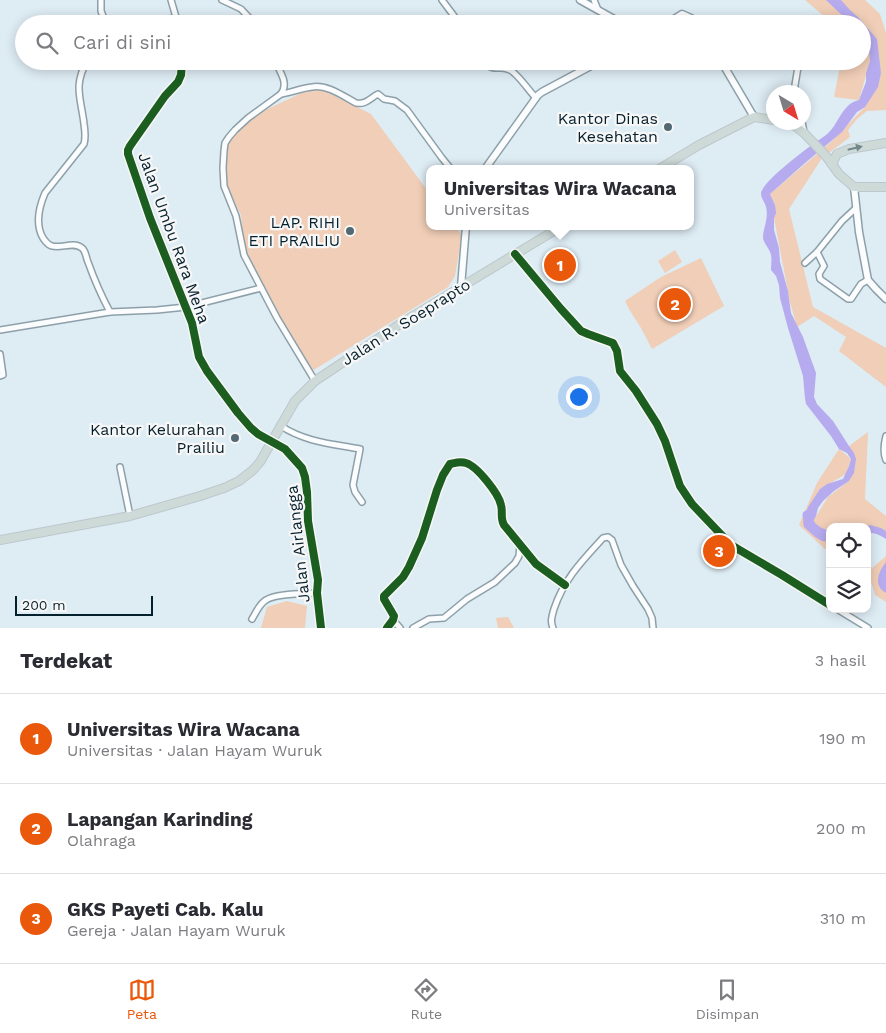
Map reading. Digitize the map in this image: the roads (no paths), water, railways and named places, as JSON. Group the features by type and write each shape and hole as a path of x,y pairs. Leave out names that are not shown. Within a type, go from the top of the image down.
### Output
{"highway":[{"path":"666,165 699,145 754,117 766,119"},
{"path":"800,130 825,155 839,174 854,187 886,187"},
{"path":"825,155 886,143"},
{"path":"832,164 837,154"},
{"name":"Jalan R. Soeprapto","path":"0,540 130,516 200,496 232,484 253,470 260,462 295,401 315,381 402,322 555,230"}],"street":[{"path":"101,0 103,15"},
{"path":"171,0 175,15"},
{"path":"222,0 241,9 247,15"},
{"path":"442,0 453,15"},
{"path":"580,0 606,15"},
{"path":"594,0 598,11"},
{"path":"82,70 78,85 86,135 84,144 45,193 38,222 41,234 49,245 77,246 83,250 93,277 110,312"},
{"name":"Jalan Umbu Rara Meha","path":"181,70 178,82 152,114 130,146 128,152 150,218 192,323 199,357 207,371 251,428 272,441"},
{"path":"279,70 285,86 281,94"},
{"path":"510,70 536,98"},
{"path":"488,165 542,92 583,70"},
{"path":"727,70 754,117"},
{"path":"795,85 798,70"},
{"path":"315,381 281,325 244,254 236,216 224,186 225,143 235,130 254,113 281,94 319,86 360,104 365,103 378,94 384,99 395,102 407,110 448,165"},
{"path":"804,130 806,135"},
{"path":"854,187 864,264 868,280 886,299"},
{"path":"806,263 842,221 856,208"},
{"path":"461,287 466,230"},
{"path":"817,252 824,266 819,274 820,279 848,299 851,299 861,284 868,280"},
{"path":"515,254 581,331 613,343 617,351 620,371 636,390 657,424 680,486 692,504 731,545 782,574 826,602"},
{"path":"0,330 110,312 186,307 261,288"},
{"path":"0,354 3,375 0,376"},
{"path":"281,426 291,433 309,440 360,449 353,485 355,492 362,502"},
{"path":"886,436 884,449 886,460"},
{"name":"Jalan Airlangga","path":"272,441 294,457 302,468 305,477 310,535 318,580 317,593 321,628"},
{"path":"387,628 394,616 384,596 403,577 409,567 422,538 443,475 450,464 458,462 465,462 475,468 485,479 500,500 504,525 536,564 564,585"},
{"path":"120,467 130,516"},
{"path":"552,628 552,616 564,585 584,558 603,538 608,537 612,540 622,565 648,609 652,618 653,628"},
{"path":"413,628 429,619 444,618 468,599 495,582 515,563 519,556 520,545"},
{"path":"252,619 260,605 267,599 279,596 317,593"},
{"path":"844,613 868,628"},
{"path":"393,620 400,628"}],"waterway":[{"path":"807,515 809,523 815,529 826,534"}],"place":[{"name":"Kantor Dinas Kesehatan","path":"668,127"},
{"name":"LAP. RIHI ETI PRAILIU","path":"350,231"},
{"name":"Universitas Wira Wacana","path":"560,265"},
{"name":"Lapangan Karinding","path":"675,304"},
{"name":"Kantor Kelurahan Prailiu","path":"235,438"},
{"name":"GKS Payeti Cab. Kalu","path":"719,551"}]}
